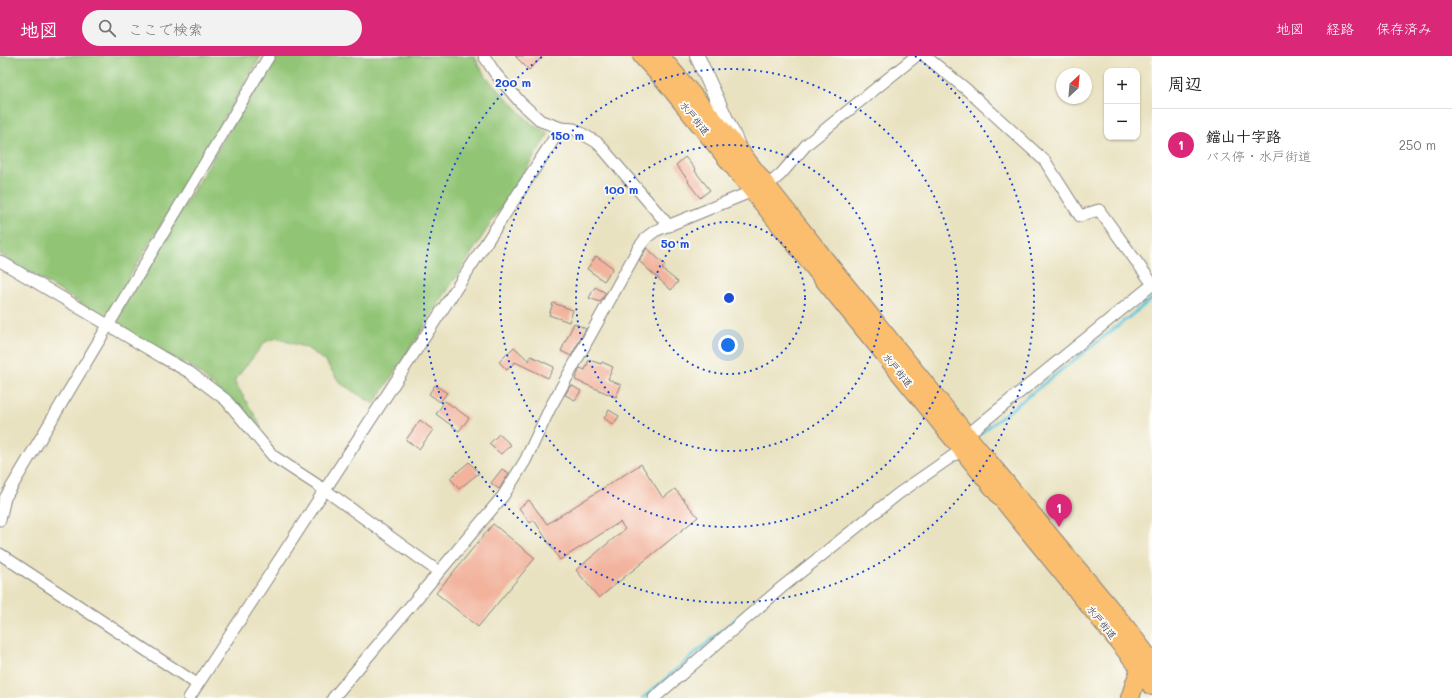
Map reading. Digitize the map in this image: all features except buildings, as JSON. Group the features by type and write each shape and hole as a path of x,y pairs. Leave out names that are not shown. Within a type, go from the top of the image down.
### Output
{"highway":[{"name":"水戸街道","path":"652,58 742,153 759,187"},
{"name":"水戸街道","path":"652,58 669,86 759,187 967,442 1147,656 1152,686"},
{"path":"1130,698 1147,656"}],"street":[{"path":"0,520 5,498 269,56"},
{"path":"484,56 495,73 520,102 541,121 561,128 574,129 598,143 669,226"},
{"path":"697,56 742,153"},
{"path":"333,698 503,496 525,461 550,408 639,247 647,237 774,180 807,144 916,56"},
{"path":"654,698 781,588 898,494 967,442 1152,284 1099,210 1080,216 1045,161 966,89 925,56"},
{"path":"188,698 561,128"},
{"path":"0,261 107,326 189,372 226,400 273,456 325,490 439,572"},
{"path":"0,554 197,684"}],"green space":[{"path":"0,56 261,56 105,318 0,254"},
{"path":"274,56 474,56 485,76 534,126 549,133 374,404 340,383 326,362 307,348 276,338 265,342 234,381 260,424 256,430 230,400 191,366 169,357 114,323"}],"waterway":[{"path":"976,437 1152,299"},
{"path":"643,698 772,588"}],"place":[{"name":"鐺山十字路","path":"1059,527"}]}
